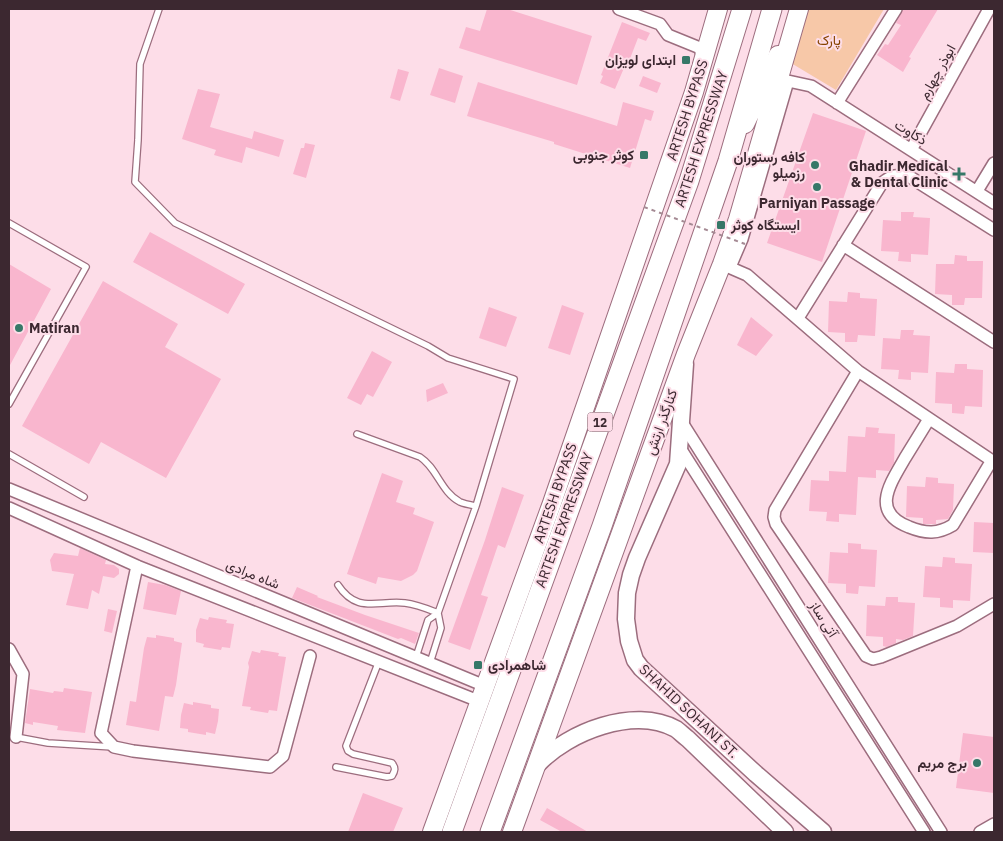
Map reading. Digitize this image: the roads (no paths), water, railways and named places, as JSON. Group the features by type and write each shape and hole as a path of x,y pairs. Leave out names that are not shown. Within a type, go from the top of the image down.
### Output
{"highway":[{"name":"ARTESH EXPRESSWAY","path":"452,832 688,181 742,9"},
{"path":"490,832 605,516 728,161 772,9"}],"main road":[{"name":"ARTESH BYPASS","path":"432,832 555,494 687,110 718,9"},
{"path":"728,161 798,9"},
{"name":"کنارگذر ارتش","path":"512,832 686,354 726,265 798,9"},
{"name":"SHAHID SOHANI ST.","path":"686,354 680,448 676,471 644,540 631,575 626,610 629,641 635,660 641,668 756,774 823,832"},
{"path":"458,762 522,639"},
{"name":"SHAHID SOHANI ST.","path":"538,764 557,748 580,734 595,728 622,722 650,722 664,725 676,729 785,832"},
{"path":"739,789 756,774"}],"street":[{"path":"619,9 660,24 668,35 700,48 704,59"},
{"path":"837,103 896,9"},
{"path":"990,9 994,11"},
{"name":"ابوذر چهارم","path":"911,150 990,9"},
{"name":"ذکاوت","path":"726,265 742,239 788,82 811,86 994,202"},
{"path":"977,191 994,163"},
{"path":"798,318 882,183 891,176 910,177 994,230"},
{"path":"843,245 994,342"},
{"path":"726,265 747,275 858,371 993,461 953,525 944,531 929,532 917,530 895,520 886,505 889,484 929,419"},
{"path":"858,371 774,510 776,524 866,656 873,659 958,626 994,604"},
{"name":"آتی ساز","path":"681,421 941,832"},
{"path":"680,448 908,804 924,832"},
{"path":"694,471 696,463 701,460 707,462"},
{"name":"شاه مرادی","path":"10,492 430,663 483,694"},
{"path":"9,508 136,566 379,661 483,694"},
{"path":"136,566 101,733 114,747 133,751 270,767 283,756 310,656"},
{"path":"9,649 23,674 16,737"},
{"path":"908,804 919,797"},
{"path":"980,832 994,824"}],"lane":[{"path":"160,9 140,64 135,182 175,224 428,346 448,358 514,379 476,506 438,613 441,628 430,663"},
{"path":"9,223 86,267 9,404"},
{"path":"357,434 428,462 449,493 460,502 476,506"},
{"path":"9,454 84,497"},
{"path":"338,585 345,596 365,604 405,602 438,613"},
{"path":"416,658 428,620 438,613"},
{"path":"336,768 387,777 392,776 395,771 395,766 392,763 353,754 348,751 346,746 379,661"},
{"path":"16,737 48,743 114,747"}],"place":[{"name":"ابتدای لویزان","path":"686,60"},
{"name":"کوثر جنوبی","path":"644,155"},
{"name":"کافه رستوران رزمیلو","path":"815,165"},
{"name":"Ghadir Medical & Dental Clinic","path":"959,174"},
{"name":"Parniyan Passage","path":"817,187"},
{"name":"ایستگاه کوثر","path":"721,225"},
{"name":"Matiran","path":"19,328"},
{"name":"شاهمرادی","path":"478,665"},
{"name":"برج مریم","path":"977,763"}],"park label":[{"name":"پارک","path":"829,40"}]}
